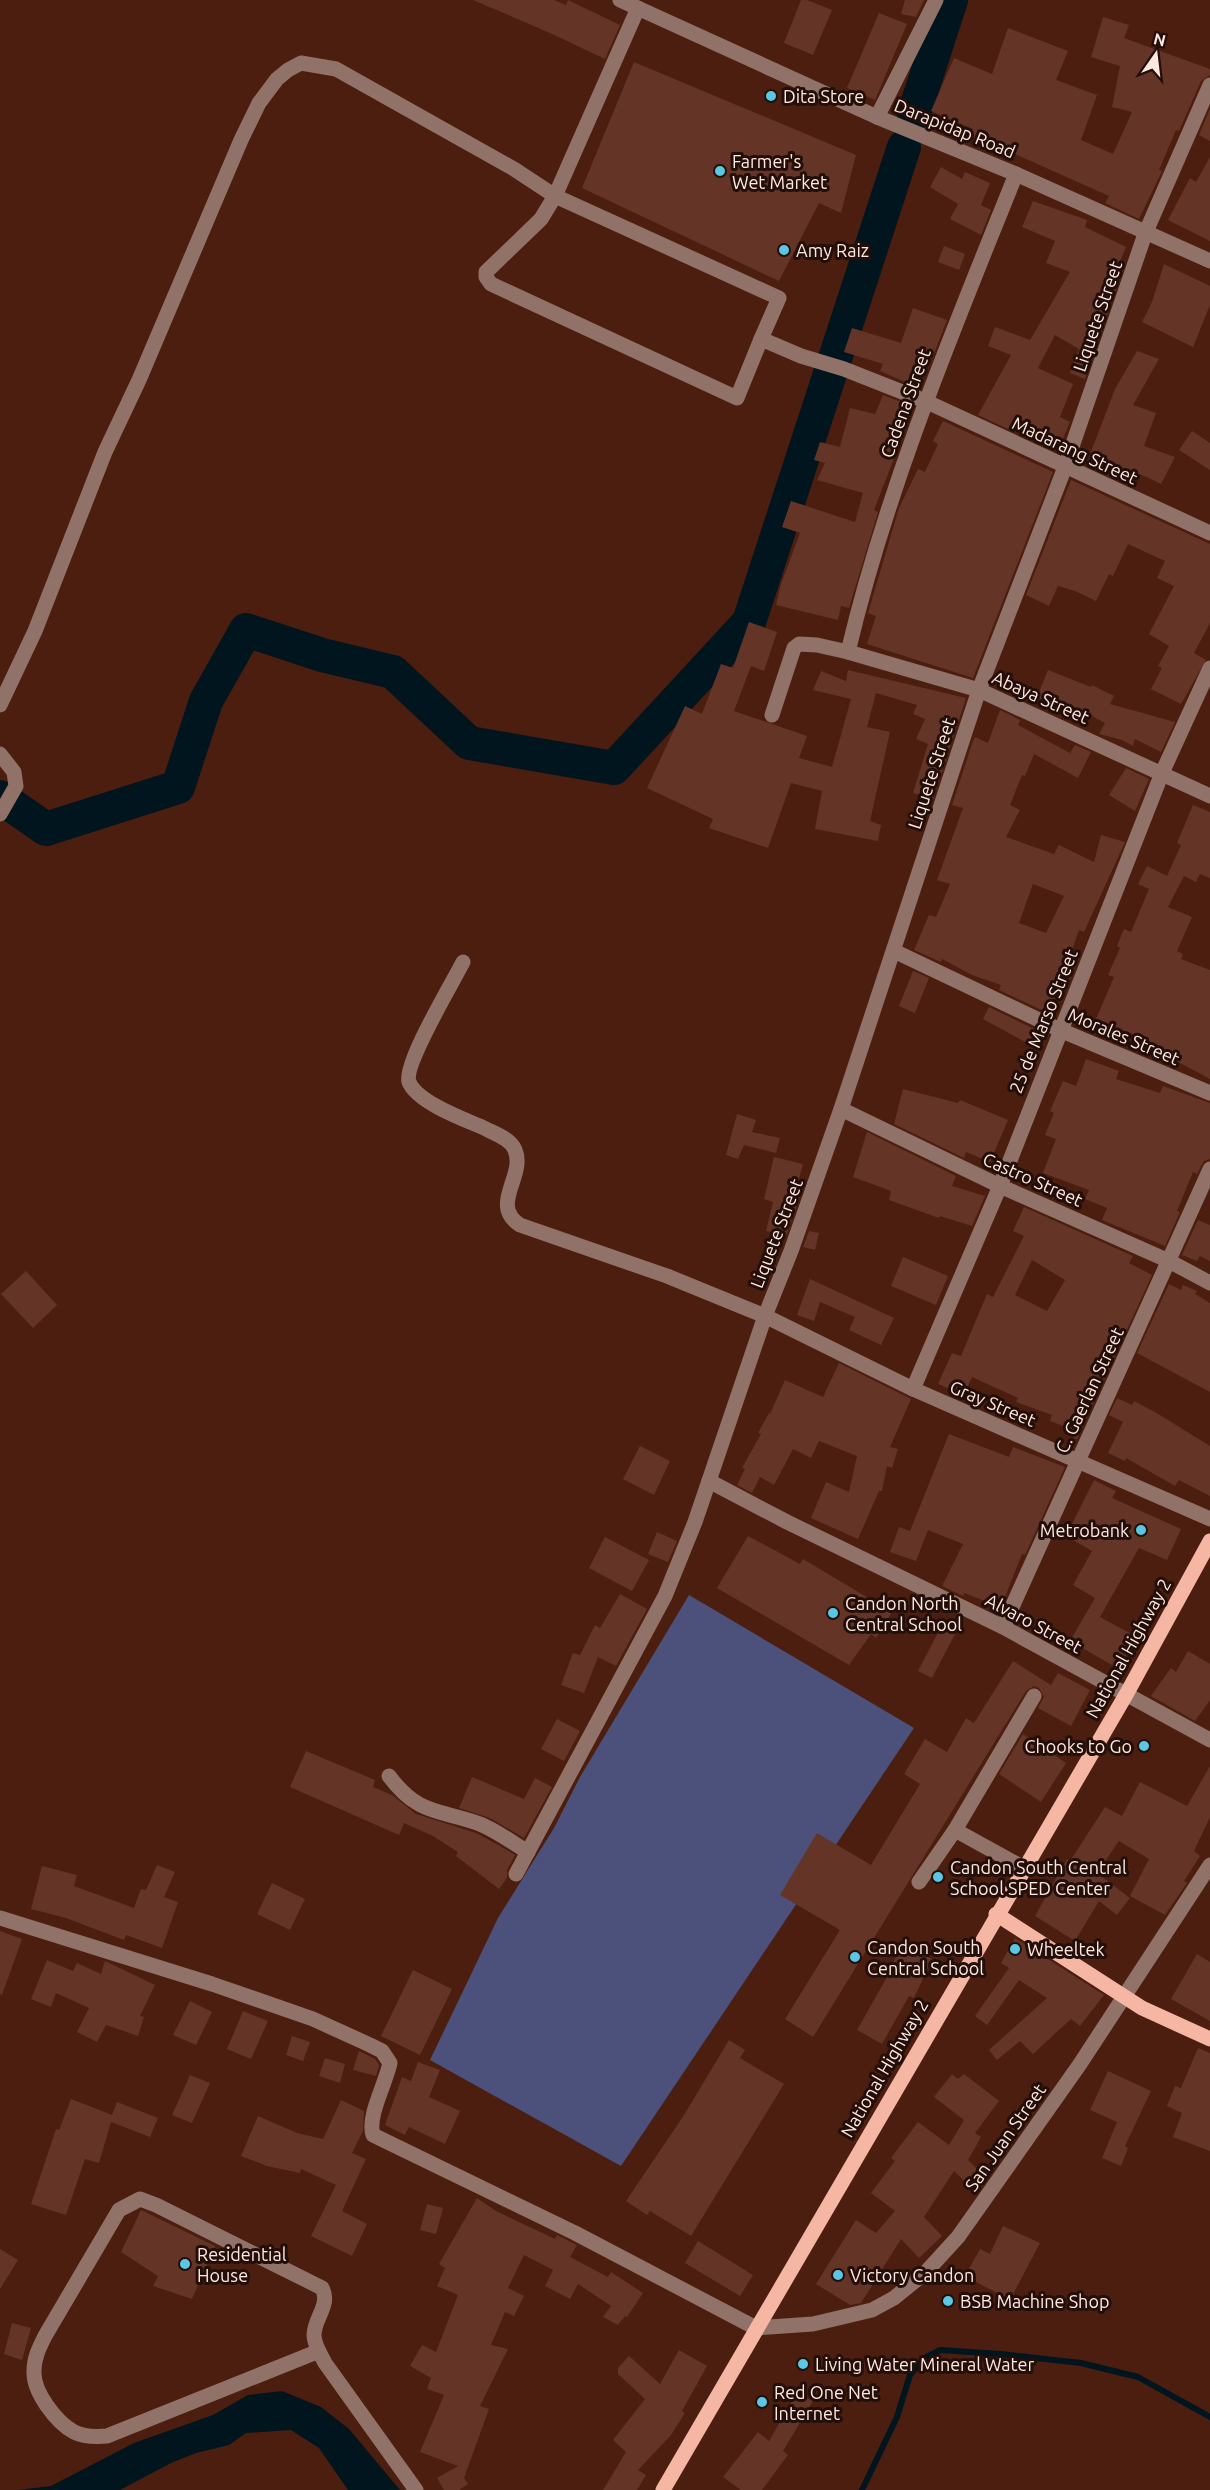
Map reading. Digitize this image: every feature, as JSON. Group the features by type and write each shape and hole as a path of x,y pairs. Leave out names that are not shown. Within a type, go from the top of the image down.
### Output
{"main road":[{"name":"National Highway 2","path":"663,2490 996,1914 1127,1693 1210,1541"},
{"path":"996,1914 1125,1997 1169,2022 1210,2039"}],"street":[{"name":"Darapidap Road","path":"620,0 877,117 1016,174 1145,234 1210,261"},
{"path":"877,117 936,0"},
{"path":"0,705 35,631 105,452 140,380 241,140 259,103 277,79 301,63 336,69 514,169 555,196 779,298 737,398 491,284 486,277 486,272 541,219 555,196 638,8"},
{"name":"Liquete Street","path":"516,1874 665,1596 683,1555 765,1316 791,1251 841,1109 979,690 1065,467 1145,234 1210,85"},
{"name":"Cadena Street","path":"848,652 864,585 925,401 1016,174"},
{"name":"Madarang Street","path":"760,339 925,401 1210,533"},
{"name":"Abaya Street","path":"772,715 790,656 799,644 818,645 979,690 1210,796"},
{"name":"25 de Marso Street","path":"913,1389 999,1186 1162,773 1210,668"},
{"path":"0,754 14,772 16,786 0,813"},
{"name":"Morales Street","path":"894,951 1060,1030 1210,1094"},
{"name":"Gray Street","path":"463,962 418,1047 408,1076 410,1083 419,1094 511,1143 517,1156 508,1204 508,1214 512,1220 520,1225 667,1276 765,1316 913,1389 1210,1519"},
{"name":"Castro Street","path":"841,1109 999,1186 1169,1262 1210,1283"},
{"name":"C. Gaerlan Street","path":"1003,1627 1210,1169"},
{"name":"Alvaro Street","path":"709,1481 787,1522 1003,1627 1210,1740"},
{"path":"919,1882 955,1830 1034,1696"},
{"path":"389,1776 406,1796 420,1806 482,1825 528,1852"},
{"path":"955,1830 1024,1868"},
{"name":"San Juan Street","path":"756,2328 813,2324 872,2310 894,2298 926,2272 958,2237 993,2189 1125,1997 1210,1865"},
{"path":"0,1918 212,1984 313,2019 370,2044 382,2051 390,2063 373,2118 371,2128 373,2135 574,2233 756,2328"},
{"path":"319,2351 106,2436 92,2437 76,2433 65,2426 54,2415 39,2391 33,2374 35,2357 45,2336 119,2210 140,2199 322,2288 326,2295 324,2307 315,2327 314,2338 319,2351 325,2363 416,2490"}],"shaded area":[{"path":"689,1595 914,1728 621,2166 430,2060 498,1918 554,1828 580,1777"},
{"path":"282,2391 321,2407 349,2429 400,2490 348,2490 319,2448 291,2430 246,2433 229,2445 196,2453 171,2463 120,2490 18,2490 51,2486 134,2443 213,2415 248,2395"}],"building":[{"path":"473,0 554,0 566,5 568,0 620,25 605,59"},
{"path":"801,0 807,0 832,10 813,55 784,43"},
{"path":"905,0 924,0 916,17 901,14"},
{"path":"879,13 907,24 875,100 847,88"},
{"path":"1103,17 1129,25 1124,38 1210,69 1210,75 1201,81 1179,131 1176,130 1159,170 1162,171 1139,219 1105,203 1109,196 970,136 973,129 931,111 954,58 992,74 1008,28 1068,51 1056,80 1097,95 1081,140 1113,154 1132,112 1112,107 1120,66 1091,57"},
{"name":"Farmer's Wet Market","path":"634,62 856,155 841,213 819,203 779,281 582,188"},
{"path":"1210,109 1210,141 1199,135"},
{"path":"1210,157 1210,241 1168,220 1190,178 1196,182"},
{"path":"941,167 962,179 965,172 990,183 981,205 991,210 981,235 950,219 958,204 930,187"},
{"path":"1033,201 1087,220 1085,227 1126,247 1120,261 1125,263 1085,379 1070,373 1079,349 1055,335 1038,368 1073,384 1060,417 1070,422 1060,445 1011,426 1010,430 978,415 1011,355 988,346 995,327 1030,340 1070,272 1046,263 1055,241 1022,227"},
{"path":"944,246 965,254 959,270 938,262"},
{"path":"1164,264 1210,286 1210,305 1193,347 1142,322 1152,302"},
{"path":"913,308 947,320 933,356 925,353 914,386 880,371 883,364 844,352 852,328 901,343"},
{"path":"1137,351 1159,359 1133,405 1156,413 1144,446 1175,457 1161,484 1089,457 1115,389"},
{"path":"883,395 914,407 874,510 878,512 849,608 841,606 838,620 776,605 781,584 800,533 782,527 791,501 855,522 863,493 817,480 825,463 814,460 820,442 840,447 850,408 875,414"},
{"path":"943,421 1053,472 973,678 867,644 876,616 868,613 899,508 918,469 925,472 938,444 933,441"},
{"path":"1192,431 1210,443 1210,470 1179,450"},
{"path":"1071,480 1210,544 1210,623 1194,653 1206,660 1181,704 1151,689 1162,668 1158,666 1169,646 1149,634 1174,586 1157,578 1165,561 1128,544 1113,576 1109,574 1096,601 1058,586 1049,606 1026,595"},
{"path":"749,622 777,632 764,671 751,666 734,711 807,736 799,758 832,767 851,699 813,690 821,671 846,681 848,670 966,698 933,799 913,793 928,744 916,739 925,719 913,714 917,705 876,693 867,727 890,732 870,821 881,825 878,841 815,829 822,791 791,783 768,848 709,828 713,819 647,788 685,706 702,714 721,664 733,668"},
{"path":"1048,670 1091,687 1092,685 1114,696 1110,704 1175,722 1161,752 1135,739 1133,746 1122,740 1099,734 1105,723 1069,704 1066,713 1037,697"},
{"path":"1000,710 1020,720 1018,725 1070,753 1075,745 1091,752 1078,778 1034,754 1025,776 1022,775 1010,805 1020,810 1006,837 1054,854 1059,845 1094,862 1101,835 1125,842 1084,932 1079,930 1069,959 1077,963 1070,979 1066,977 1046,1012 999,990 1001,985 972,975 942,959 941,962 914,950 929,915 936,917 950,884 937,880 963,808 952,805 973,741 975,737 988,743","holes":["1033,884 1064,896 1046,933 1019,923"]},
{"path":"1126,768 1149,779 1135,811 1109,795"},
{"path":"1193,805 1210,812 1210,878 1200,874 1196,882 1184,876 1168,907 1192,917 1177,951 1183,954 1181,959 1210,970 1210,1079 1135,1039 1137,1036 1096,1019 1114,977 1108,975 1120,948 1117,946 1124,929 1131,932 1149,889 1138,884 1147,866 1167,876 1181,845 1177,843"},
{"path":"913,971 929,978 915,1013 899,1006"},
{"path":"989,1007 1036,1030 1029,1044 983,1019"},
{"path":"1086,1059 1119,1071 1116,1079 1160,1093 1163,1086 1210,1103 1210,1159 1204,1161 1197,1174 1193,1172 1177,1211 1180,1212 1165,1246 1102,1220 1107,1208 1085,1199 1089,1190 1043,1173 1056,1139 1045,1135 1054,1113 1050,1111 1063,1081 1076,1086"},
{"path":"903,1089 958,1103 960,1100 1008,1120 990,1162 966,1152 964,1158 894,1124"},
{"path":"737,1114 756,1120 752,1132 780,1138 776,1153 744,1145 738,1159 726,1155"},
{"path":"867,1132 956,1176 952,1186 985,1196 972,1226 940,1216 939,1218 889,1200 891,1191 853,1177"},
{"path":"774,1157 803,1164 797,1187 803,1189 786,1236 766,1231 773,1202 764,1199"},
{"path":"1024,1207 1133,1256 1129,1263 1152,1275 1077,1439 1067,1435 1069,1428 1050,1421 1052,1415 1016,1402 1018,1398 972,1377 964,1395 938,1384 952,1353 961,1356 987,1294 993,1297 1024,1236 1013,1231","holes":["1032,1260 1065,1280 1047,1311 1015,1295"]},
{"path":"1198,1220 1210,1225 1210,1261 1200,1256 1197,1261 1182,1255"},
{"path":"809,1231 819,1233 815,1250 803,1247"},
{"path":"903,1257 948,1276 936,1305 891,1286"},
{"path":"26,1271 57,1305 33,1328 1,1294"},
{"path":"810,1279 894,1318 881,1345 849,1330 855,1317 820,1302 814,1321 797,1315"},
{"path":"1169,1284 1181,1290 1183,1285 1197,1291 1195,1294 1210,1303 1210,1392 1137,1353"},
{"path":"839,1363 911,1399 890,1447 898,1449 892,1468 887,1466 882,1491 879,1491 858,1539 811,1518 826,1482 849,1492 857,1456 819,1441 811,1458 793,1449 774,1485 760,1477 752,1493 737,1485 745,1469 742,1468 761,1434 758,1433 770,1414 785,1380 823,1397"},
{"path":"1117,1398 1132,1405 1134,1401 1210,1446 1210,1496 1179,1480 1175,1486 1126,1458 1125,1461 1108,1453 1123,1422 1109,1415"},
{"path":"949,1434 1009,1457 1013,1447 1065,1467 1025,1555 1022,1554 1001,1607 964,1593 963,1596 942,1586 963,1544 928,1530 916,1561 890,1552 899,1527 910,1531"},
{"path":"640,1446 670,1461 654,1495 623,1479"},
{"path":"1094,1480 1116,1491 1112,1498 1181,1529 1167,1560 1139,1548 1100,1617 1137,1637 1119,1669 1070,1641 1095,1598 1073,1585 1092,1551 1066,1536"},
{"path":"657,1532 677,1541 668,1562 648,1554"},
{"path":"748,1536 800,1564 803,1559 892,1612 876,1638 871,1634 849,1665 717,1588"},
{"path":"605,1537 649,1560 632,1591 589,1568"},
{"path":"620,1594 647,1609 616,1666 598,1657 584,1693 561,1685 573,1653 580,1655 595,1625 600,1628"},
{"path":"941,1627 955,1634 932,1678 918,1671"},
{"path":"1188,1651 1210,1664 1210,1700 1195,1721 1151,1696 1171,1668 1176,1672"},
{"path":"1013,1661 1051,1685 1058,1673 1090,1690 1071,1726 1038,1708 1044,1697 1039,1688 1034,1686 1026,1691 813,2037 785,2019 840,1930 780,1895 817,1833 871,1865 920,1784 904,1774 925,1739 947,1752 966,1718 974,1723"},
{"path":"557,1719 580,1731 564,1761 541,1749"},
{"path":"1023,1734 1066,1763 1041,1802 999,1774"},
{"path":"306,1751 375,1780 373,1787 392,1795 416,1814 476,1833 515,1855 507,1870 507,1878 499,1889 456,1856 458,1852 433,1836 404,1823 399,1835 290,1787"},
{"path":"1210,1766 1210,1817 1194,1851 1200,1856 1184,1881 1187,1883 1165,1915 1130,1896 1149,1859 1119,1841 1097,1873 1130,1898 1117,1915 1099,1901 1075,1941 1035,1916 1067,1859 1070,1861 1105,1807 1122,1816 1140,1782 1187,1806"},
{"path":"472,1777 524,1799 535,1778 552,1787 524,1838 490,1818 459,1808"},
{"path":"157,1865 175,1872 164,1897 178,1902 162,1948 126,1935 124,1940 66,1918 31,1909 42,1866 77,1875 74,1886 134,1908 141,1889 146,1890"},
{"path":"272,1883 305,1899 290,1930 257,1914"},
{"path":"0,1931 22,1939 2,1995 0,1994"},
{"path":"1015,1938 1104,1995 1080,2026 1071,2019 1033,2054 1020,2041 997,2060 989,2050 1047,1998 1019,1980 987,2025 975,2016 1009,1968 1001,1963"},
{"path":"901,1945 932,1959 914,1998 909,1996 882,2044 857,2030 886,1979"},
{"path":"1197,1954 1210,1962 1210,2021 1171,1999"},
{"path":"47,1960 73,1971 77,1963 101,1974 105,1961 155,1985 140,2016 144,2017 138,2036 106,2025 97,2042 77,2032 89,2008 56,1993 51,2007 31,1999"},
{"path":"413,1970 452,1989 420,2055 381,2036"},
{"path":"190,2001 212,2012 196,2045 173,2035"},
{"path":"243,2011 268,2021 251,2059 227,2049"},
{"path":"292,2036 310,2042 303,2061 286,2055"},
{"path":"729,2040 745,2050 740,2058 784,2084 691,2236 650,2211 647,2215 626,2201 684,2115"},
{"path":"1198,2048 1210,2053 1210,2151 1173,2137 1182,2113 1167,2106 1175,2086 1181,2088"},
{"path":"359,2051 375,2059 379,2065 376,2076 353,2070"},
{"path":"325,2058 345,2064 340,2083 319,2076"},
{"path":"418,2062 440,2070 429,2097 460,2111 445,2144 409,2127 405,2135 385,2125 402,2077 411,2081"},
{"path":"1108,2071 1151,2091 1125,2146 1128,2148 1121,2166 1102,2158 1117,2122 1090,2110"},
{"path":"952,2074 958,2079 964,2074 999,2101 975,2133 981,2137 968,2160 987,2179 977,2193 954,2171 924,2217 942,2236 919,2258 901,2239 861,2303 850,2305 816,2284 856,2220 876,2233 895,2211 871,2193 895,2161 891,2158 918,2122 949,2145 964,2120 934,2097"},
{"path":"190,2075 210,2083 192,2123 172,2115"},
{"path":"71,2099 112,2115 117,2102 158,2118 150,2137 111,2122 99,2163 85,2159 66,2215 31,2204 56,2129 59,2130"},
{"path":"341,2100 364,2111 363,2131 352,2153 366,2159 342,2211 367,2224 352,2256 311,2236 336,2185 301,2169 300,2173 267,2166 241,2156 258,2116 297,2133 323,2139"},
{"path":"477,2198 496,2211 555,2239 557,2235 577,2245 570,2257 608,2277 611,2272 643,2293 627,2317 625,2316 618,2325 603,2317 611,2306 578,2284 570,2299 545,2286 553,2270 524,2255 508,2288 524,2296 514,2316 505,2312 491,2345 508,2349 480,2406 489,2409 464,2478 468,2484 459,2490 444,2490 437,2478 458,2466 420,2452 444,2395 427,2389 431,2378 410,2366 422,2345 436,2352 458,2295 437,2286 445,2268 439,2264"},
{"path":"427,2204 443,2208 436,2234 420,2230"},
{"path":"141,2210 215,2246 192,2299 153,2286 158,2276 121,2252"},
{"path":"1003,2226 1040,2243 1010,2300 965,2276 980,2249 990,2254"},
{"path":"698,2241 753,2275 740,2296 685,2263"},
{"path":"0,2249 18,2260 0,2289"},
{"path":"12,2323 31,2328 22,2360 4,2354"},
{"path":"679,2350 707,2366 682,2411 685,2413 671,2435 638,2470 646,2475 637,2490 603,2490 626,2452 613,2440 645,2399 618,2374 618,2368 629,2356 660,2384"},
{"path":"797,2392 813,2401 783,2451 788,2455 762,2490 741,2490 723,2477 758,2432 769,2441"}],"waterway":[{"path":"914,114 951,0"},
{"path":"0,797 46,829 178,787 206,701 246,630 322,655 393,672 469,743 614,768 749,622 904,147"},
{"path":"862,2490 897,2417 910,2375 925,2358 940,2350 1081,2363 1138,2377 1210,2417"}],"place":[{"name":"Dita Store","path":"771,96"},
{"name":"Farmer's Wet Market","path":"720,171"},
{"name":"Amy Raiz","path":"784,250"},
{"name":"Metrobank","path":"1141,1530"},
{"name":"Candon North Central School","path":"833,1613"},
{"name":"Chooks to Go","path":"1144,1746"},
{"name":"Candon South Central School SPED Center","path":"938,1877"},
{"name":"Wheeltek","path":"1015,1949"},
{"name":"Candon South Central School","path":"855,1957"},
{"name":"Residential House","path":"185,2264"},
{"name":"Victory Candon","path":"838,2275"},
{"name":"BSB Machine Shop","path":"948,2301"},
{"name":"Living Water Mineral Water","path":"803,2364"},
{"name":"Red One Net Internet","path":"762,2402"}]}
